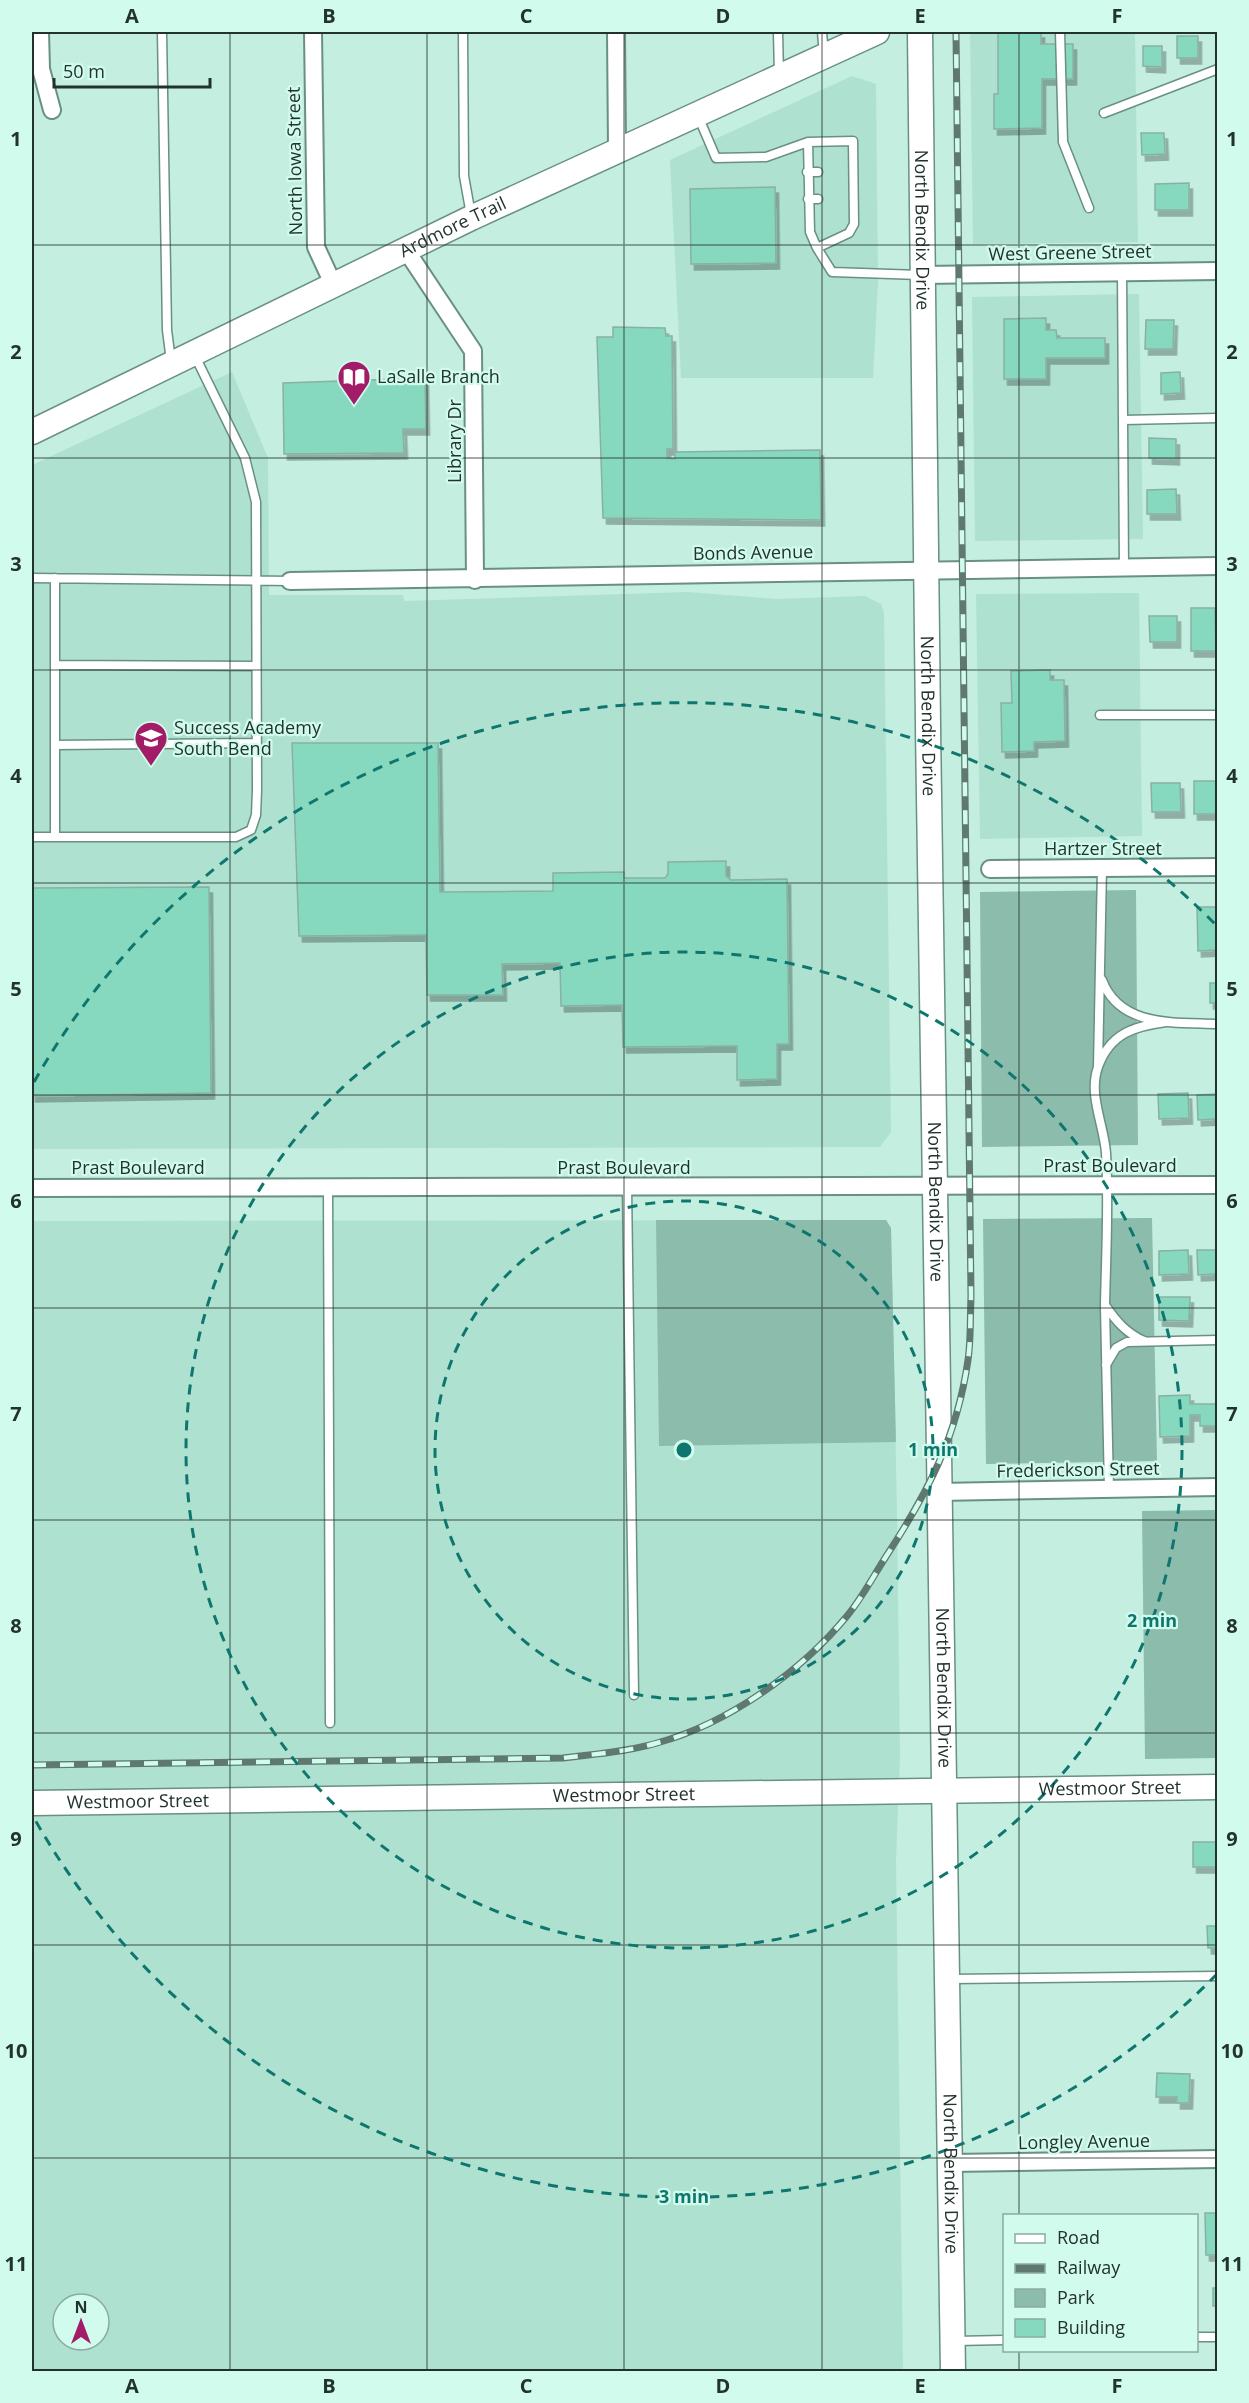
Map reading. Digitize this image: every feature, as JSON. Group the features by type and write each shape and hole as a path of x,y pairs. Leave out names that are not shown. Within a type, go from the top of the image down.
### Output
{"street":[{"path":"40,32 40,69 52,110"},
{"name":"North Iowa Street","path":"313,32 316,247 334,286"},
{"path":"616,32 617,149"},
{"name":"Ardmore Trail","path":"32,432 471,218 697,112 877,32"},
{"name":"North Bendix Drive","path":"920,32 933,1186 946,1791 953,2372"},
{"name":"Library Dr","path":"406,250 473,351 475,580"},
{"name":"West Greene Street","path":"922,275 1218,271"},
{"name":"Bonds Avenue","path":"290,581 475,580 706,573 1218,566"},
{"name":"Hartzer Street","path":"990,869 1218,867"},
{"name":"Prast Boulevard","path":"32,1188 1218,1185"},
{"name":"Frederickson Street","path":"939,1492 1218,1487"},
{"name":"Westmoor Street","path":"32,1803 1218,1787"},
{"name":"Longley Avenue","path":"950,2163 1218,2159"}],"lane":[{"path":"162,32 168,330 171,364"},
{"path":"463,32 464,176 471,218"},
{"path":"778,32 780,75"},
{"path":"822,32 824,56"},
{"path":"1060,32 1063,142 1089,208"},
{"path":"1104,113 1218,69"},
{"path":"697,112 716,159 766,158 808,142 853,141 854,171 850,199 854,225 849,233 817,248"},
{"path":"808,142 807,172 813,199 810,232 832,272 922,275"},
{"path":"844,172 854,171"},
{"path":"807,172 818,172"},
{"path":"1122,272 1124,568"},
{"path":"32,837 236,837 251,830 256,815 256,502 252,477 245,458 193,354"},
{"path":"1123,420 1218,418"},
{"path":"32,578 290,581"},
{"path":"55,578 55,837"},
{"path":"55,665 256,666"},
{"path":"1100,715 1218,715"},
{"path":"55,745 256,743"},
{"path":"1102,868 1096,1102 1106,1150 1105,1368 1109,1489"},
{"path":"1101,976 1109,995 1120,1007 1136,1016 1166,1022 1218,1024"},
{"path":"1098,1067 1111,1046 1126,1032 1137,1026 1166,1022"},
{"path":"328,1187 330,1723"},
{"path":"627,1187 634,1695"},
{"path":"1105,1305 1114,1319 1130,1335 1144,1341"},
{"path":"1105,1368 1116,1348 1127,1342 1218,1340"},
{"path":"948,1979 1218,1976"},
{"path":"1198,2337 1218,2337"},
{"path":"952,2341 1003,2340"}],"shaded area":[{"path":"970,32 1135,32 1138,242 973,244"},
{"path":"852,76 876,84 878,282 873,378 681,378 670,160"},
{"path":"1139,294 1143,539 975,541 972,297"},
{"path":"232,372 268,458 269,595 403,595 404,601 688,592 776,599 865,596 881,604 884,613 891,1132 880,1147 32,1149 32,465"},
{"path":"1139,593 1142,836 980,839 976,594"},
{"path":"886,1220 891,1228 897,1512 900,1755 896,1861 903,2371 32,2371 32,1221"}],"green space":[{"path":"1136,890 1138,1145 982,1147 980,892"},
{"path":"1152,1218 1157,1461 986,1464 983,1219"},
{"path":"656,1220 886,1220 891,1228 896,1442 659,1446"},
{"path":"1217,1510 1217,1758 1145,1759 1142,1511"}],"building":[{"path":"998,32 1041,32 1041,44 1073,44 1073,79 1042,79 1042,128 994,129 994,94 998,94"},
{"path":"1177,36 1198,36 1198,58 1177,58"},
{"path":"1143,46 1162,46 1162,67 1143,66"},
{"path":"1141,133 1164,133 1165,154 1142,155"},
{"path":"1189,183 1189,210 1155,210 1155,184"},
{"path":"775,187 776,263 691,264 690,189"},
{"path":"1046,318 1046,330 1056,330 1057,338 1105,338 1105,358 1046,358 1046,379 1004,379 1004,319"},
{"path":"1146,320 1174,320 1173,349 1145,349"},
{"path":"613,327 665,328 666,336 672,336 673,449 667,449 667,458 675,459 675,452 820,450 821,520 603,518 597,337 613,337"},
{"path":"1180,372 1181,393 1161,394 1161,373"},
{"name":"LaSalle Branch","path":"425,378 426,429 403,429 404,453 284,454 283,383"},
{"path":"1149,438 1176,439 1176,459 1149,458"},
{"path":"1176,489 1177,514 1147,514 1147,490"},
{"path":"1191,608 1215,608 1216,651 1191,651"},
{"path":"1149,616 1177,616 1177,642 1150,642"},
{"path":"1050,670 1050,680 1064,680 1065,741 1034,742 1034,751 1002,752 1001,703 1012,703 1011,671"},
{"path":"292,743 438,743 440,892 553,891 553,873 624,872 624,878 665,878 668,874 668,862 726,861 726,876 731,880 787,879 789,1044 777,1044 777,1079 737,1080 737,1046 623,1047 622,1005 561,1006 560,963 502,964 503,995 427,995 426,935 299,936"},
{"path":"1194,781 1218,781 1217,814 1194,814"},
{"path":"1151,783 1180,783 1181,812 1152,812"},
{"path":"209,887 211,1093 32,1096 32,888"},
{"path":"1197,907 1218,907 1218,950 1198,951"},
{"path":"1210,983 1218,983 1218,1003 1210,1003"},
{"path":"1188,1093 1189,1118 1159,1119 1158,1094"},
{"path":"1218,1094 1218,1119 1198,1120 1197,1095"},
{"path":"1188,1250 1189,1274 1159,1275 1159,1251"},
{"path":"1197,1250 1218,1250 1218,1274 1198,1275"},
{"path":"1159,1297 1190,1297 1189,1321 1159,1320"},
{"path":"1190,1395 1190,1404 1218,1404 1218,1426 1200,1426 1200,1415 1190,1415 1190,1436 1160,1437 1159,1396"},
{"path":"1193,1842 1218,1842 1218,1867 1193,1867"},
{"path":"1207,1926 1218,1926 1218,1948 1208,1948"},
{"path":"1157,2073 1190,2074 1189,2103 1177,2103 1177,2097 1156,2097"},
{"path":"1205,2213 1218,2213 1218,2255 1206,2255"},
{"path":"1213,2288 1218,2288 1218,2306 1213,2306"}],"railway":[{"path":"32,1765 563,1758 622,1751 657,1743 710,1723 736,1709 785,1676 808,1657 858,1602 928,1486 948,1439 963,1388 969,1352 971,1297 956,32"}],"place":[{"name":"LaSalle Branch","path":"354,406"},
{"name":"Success Academy South Bend","path":"151,767"}]}
